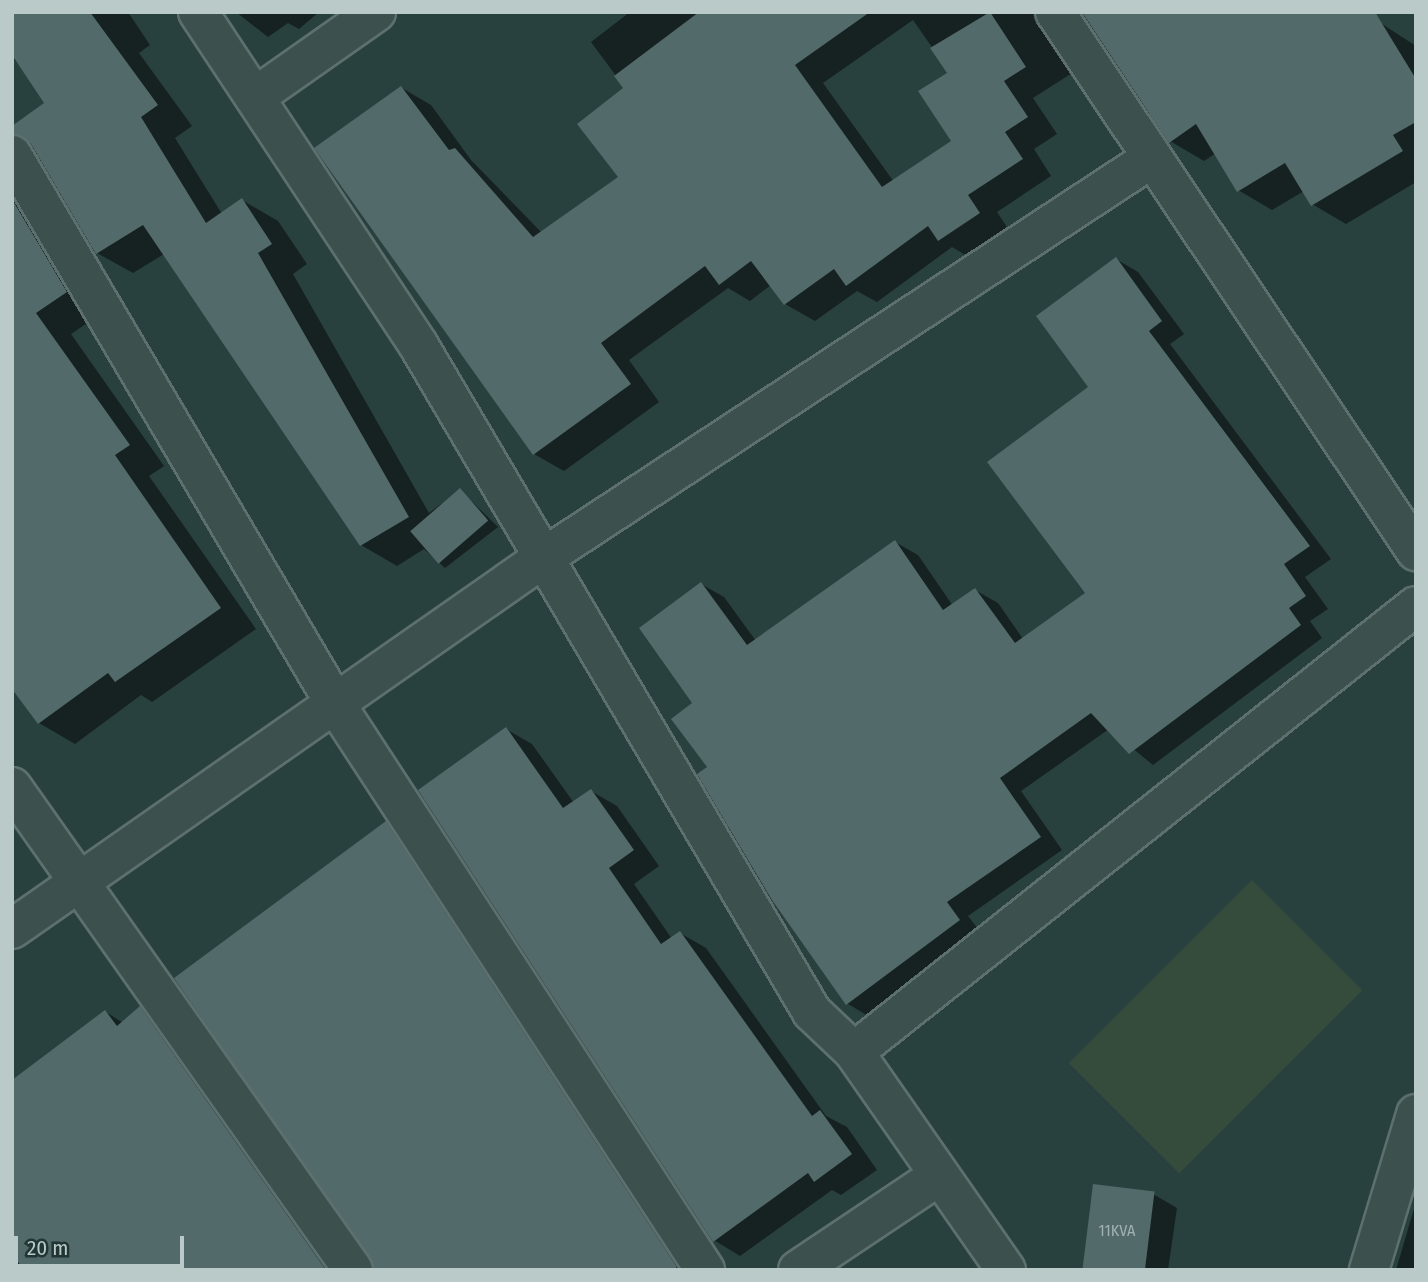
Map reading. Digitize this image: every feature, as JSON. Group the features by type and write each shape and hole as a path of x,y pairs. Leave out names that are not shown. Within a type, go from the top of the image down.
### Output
{"street":[{"path":"198,12 419,346 812,1012 854,1052 937,1177 1006,1270"},
{"path":"255,97 376,12"},
{"path":"1055,12 1149,160 1416,551"},
{"path":"12,155 336,705 705,1270"},
{"path":"12,929 543,558 1149,160"},
{"path":"854,1052 1416,606"},
{"path":"12,787 353,1270"},
{"path":"1369,1270 1416,1114"},
{"path":"799,1270 937,1177"}],"green space":[{"path":"1252,880 1362,990 1179,1173 1069,1063"}],"building":[{"path":"12,12 90,12 158,105 141,117 206,223 242,198 272,244 258,253 409,517 360,546 143,225 96,254 31,144 12,133 12,126 44,103 12,55"},
{"path":"699,12 870,12 795,65 882,187 951,141 918,91 947,73 930,48 990,12 1026,67 1004,81 1028,117 1005,132 1023,159 968,195 980,213 938,241 928,226 846,286 834,269 784,305 751,261 719,285 705,266 601,343 631,384 533,455 314,148 401,86 449,150 455,148 533,237 618,177 577,124 623,88 614,76"},
{"path":"1082,12 1375,12 1416,79 1416,122 1393,135 1403,151 1311,206 1285,163 1237,192 1196,124 1169,143"},
{"path":"12,199 67,292 36,313 130,445 115,455 221,608 115,682 108,673 38,724 12,689"},
{"path":"1116,257 1162,321 1149,331 1310,546 1284,564 1306,596 1289,608 1301,625 1129,754 1091,713 1000,778 1041,837 947,902 960,920 846,1005 772,900 697,774 707,767 671,719 692,703 639,628 701,582 747,645 895,540 943,610 975,588 1015,643 1085,593 987,462 1088,387 1036,316"},
{"path":"460,488 488,520 438,564 410,531"},
{"path":"506,727 563,808 591,789 634,850 609,868 661,944 680,931 812,1116 820,1110 852,1154 814,1182 808,1173 713,1242 418,790"},
{"path":"386,821 677,1267 673,1270 375,1270 174,978"},
{"path":"140,1006 326,1270 24,1270 12,1254 12,1080 105,1010 117,1026"},
{"path":"1093,1184 1155,1192 1145,1270 1082,1270"}]}
